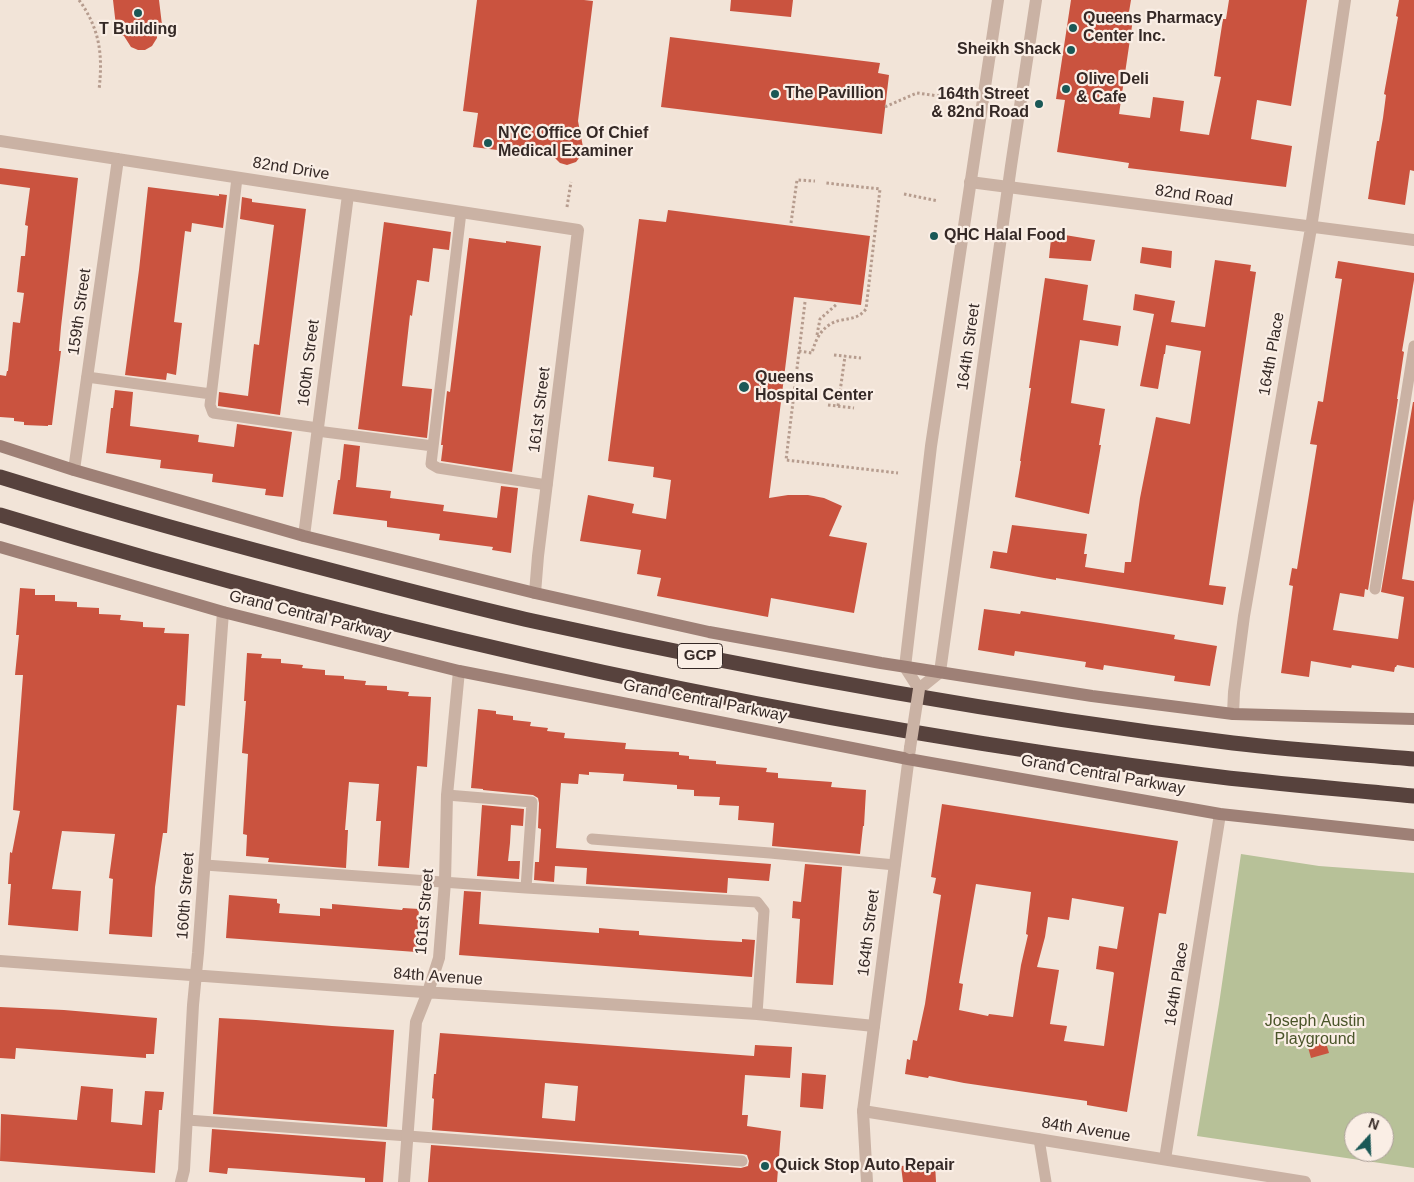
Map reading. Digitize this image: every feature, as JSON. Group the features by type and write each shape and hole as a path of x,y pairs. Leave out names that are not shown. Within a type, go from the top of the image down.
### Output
{"highway":[{"name":"GCP","path":"0,477 245,548 397,588 530,620 718,660 933,700 1041,716 1237,743 1414,759"},
{"name":"Grand Central Parkway","path":"0,515 162,563 389,623 570,665 781,709 993,745 1208,776 1414,796"}],"main road":[{"path":"0,446 74,470 304,536 535,593 709,632 904,667 1092,696 1233,714 1414,718"},
{"name":"Grand Central Parkway","path":"0,547 222,612 459,671 909,753 1220,814 1414,835"}],"street":[{"name":"164th Street","path":"904,667 931,446 998,0"},
{"name":"164th Street","path":"940,672 1036,0"},
{"name":"164th Place","path":"1233,714 1244,616 1310,228 1345,0"},
{"name":"82nd Drive","path":"0,141 578,230"},
{"name":"159th Street","path":"74,470 118,159"},
{"name":"82nd Road","path":"970,182 1310,228 1414,240"},
{"name":"160th Street","path":"304,536 348,195"},
{"name":"161st Street","path":"535,593 578,230"},
{"name":"160th Street","path":"180,1182 184,1170 188,1120 194,1005 222,612"},
{"path":"904,667 919,689 940,672"},
{"name":"161st Street","path":"404,1182 416,1022 439,958 445,882 447,795 459,671"},
{"name":"164th Street","path":"867,1182 863,1111 919,689"},
{"name":"164th Place","path":"1166,1159 1220,814"},
{"name":"84th Avenue","path":"0,961 757,1014 874,1026"},
{"name":"84th Avenue","path":"863,1111 1305,1182"}],"lane":[{"path":"237,178 211,394 210,405 213,414 433,446"},
{"path":"461,212 431,464 438,468 548,485"},
{"path":"1375,589 1414,346"},
{"path":"87,378 211,394"},
{"path":"447,795 532,802 526,888"},
{"path":"592,839 895,865"},
{"path":"205,865 757,902 764,910 757,1014"},
{"path":"188,1120 742,1161"},
{"path":"1038,1139 1046,1182"}],"path":[{"path":"78,0 89,14 98,37 102,67 100,90"},
{"path":"885,107 917,93 953,98"},
{"path":"792,223 797,180 815,181"},
{"path":"567,207 571,182"},
{"path":"817,336 832,323 856,318 862,315 866,309 882,191 826,183"},
{"path":"904,194 938,201"},
{"path":"805,302 786,460 898,473"},
{"path":"799,351 812,353 820,319 838,304"},
{"path":"834,355 861,358"},
{"path":"838,406 845,356"},
{"path":"828,405 854,408"}],"green space":[{"name":"Joseph Austin Playground","path":"1241,854 1319,866 1414,873 1414,1168 1373,1162 1394,1162 1394,1112 1344,1112 1344,1158 1197,1136"}],"building":[{"name":"T Building","path":"113,0 159,0 162,25 156,26 157,38 152,46 145,50 138,50 131,47 124,36 117,35"},
{"path":"477,0 593,1 578,121 583,153 576,162 567,165 560,163 554,157 473,147 478,113 463,111"},
{"path":"731,0 793,0 791,17 730,11"},
{"path":"1071,0 1131,0 1128,18 1133,19 1119,114 1150,118 1153,97 1184,101 1180,131 1209,135 1221,77 1214,76 1223,19 1226,19 1229,0 1307,0 1291,106 1257,100 1251,139 1292,146 1286,187 1128,168 1129,163 1057,152 1065,100 1056,99"},
{"path":"1399,0 1414,0 1414,171 1410,170 1405,205 1368,199 1377,141 1379,141 1383,118 1386,95 1384,94 1398,17 1396,16"},
{"name":"The Pavillion","path":"670,37 880,63 878,73 889,75 882,134 661,107"},
{"path":"0,168 78,178 61,327 59,351 61,351 52,425 48,426 24,425 24,422 14,421 14,418 0,417 0,375 6,376 8,371 13,322 20,323 24,293 17,292 21,256 25,256 28,226 25,225 30,188 0,184"},
{"path":"148,187 219,196 219,194 227,195 223,228 192,223 191,232 185,231 174,322 182,323 176,375 167,373 166,380 125,375"},
{"path":"242,197 252,199 252,202 306,209 280,415 218,406 219,392 248,396 254,344 259,345 274,225 240,219"},
{"path":"668,210 870,236 861,305 794,297 769,498 788,495 808,495 824,498 842,506 829,536 867,543 854,613 771,598 768,617 657,596 661,578 637,574 641,550 580,541 588,495 634,504 632,513 666,519 671,480 653,477 654,467 608,461 639,219 666,222"},
{"path":"384,222 451,232 449,250 433,248 429,282 417,280 412,316 410,315 402,386 432,389 427,438 358,429"},
{"path":"1059,234 1095,240 1091,261 1049,258 1051,239 1059,240"},
{"path":"469,238 541,246 512,472 441,461 447,391 450,392"},
{"path":"1142,247 1172,251 1171,268 1140,263"},
{"path":"1215,260 1251,265 1250,271 1256,272 1209,585 1226,587 1223,605 1056,578 1056,580 990,568 993,551 1007,553 1012,525 1087,534 1084,554 1087,554 1085,567 1124,573 1125,562 1131,562 1140,498 1156,417 1190,424 1201,351 1166,345 1158,389 1140,386 1154,314 1133,310 1135,294 1175,301 1171,322 1205,327"},
{"path":"1338,261 1414,273 1414,280 1402,351 1404,352 1398,399 1368,590 1365,589 1364,597 1340,593 1333,630 1398,639 1404,597 1381,592 1414,402 1414,499 1402,579 1414,581 1414,668 1397,665 1394,672 1352,665 1351,668 1311,661 1309,677 1281,673 1293,586 1289,585 1292,568 1297,569 1317,445 1310,444 1318,401 1323,402 1342,279 1335,278"},
{"path":"1045,278 1088,285 1083,320 1121,326 1118,346 1080,340 1071,403 1105,409 1089,514 1015,497"},
{"path":"115,390 133,392 130,426 199,435 198,442 234,447 237,424 292,432 283,497 265,495 266,489 212,482 213,474 160,468 161,460 106,453"},
{"path":"344,444 360,446 356,487 391,491 390,498 444,505 443,511 497,518 501,486 518,488 511,553 492,550 493,547 439,540 440,534 387,527 387,521 333,514 338,480 340,480"},
{"path":"20,588 35,589 35,595 55,595 55,601 77,602 77,607 99,608 99,614 121,615 120,620 143,622 143,627 165,628 164,633 189,634 185,706 177,705 167,833 163,833 155,887 152,937 109,934 113,879 109,878 115,834 62,831 52,889 81,891 78,931 8,925 11,884 8,884 10,852 12,853 20,811 13,810 23,675 15,675 19,635 16,635"},
{"path":"984,609 1020,614 1021,611 1100,623 1175,635 1174,639 1217,646 1210,686 1174,681 1175,676 1104,665 1103,670 1085,667 1086,662 1015,651 1014,656 978,650"},
{"path":"247,653 262,654 261,658 281,659 281,663 303,665 302,668 325,670 325,675 344,676 344,679 366,681 365,685 387,686 387,690 409,692 408,696 431,697 427,767 417,766 409,868 378,866 381,821 376,821 379,784 349,782 345,830 348,830 346,868 268,862 269,858 246,856 247,835 243,834 248,754 242,753"},
{"path":"478,709 496,711 496,714 513,716 513,720 531,722 530,726 548,728 547,731 565,733 564,738 626,743 625,749 679,752 679,755 689,756 689,759 716,761 716,764 767,768 766,772 778,773 778,778 832,782 831,787 866,790 860,854 772,846 774,823 738,820 739,806 719,805 720,797 694,796 694,790 677,789 677,785 623,781 624,774 589,772 589,775 579,774 578,784 561,783 556,848 771,864 769,881 728,878 727,893 586,884 587,868 555,866 554,882 534,880 535,862 539,862 541,829 538,828 538,798 533,795 471,788"},
{"path":"942,804 1178,841 1166,914 1159,913 1127,1112 1087,1105 1087,1101 929,1076 928,1078 905,1074 907,1059 910,1060 913,1040 917,1041 925,1004 941,895 933,893 936,878 931,877","holes":["976,884 1031,892 1026,934 1028,935 1013,1017 989,1014 988,1016 959,1010 963,984 959,983","1072,898 1124,907 1117,949 1099,946 1096,969 1114,973 1104,1046 1064,1041 1067,1026 1050,1024 1059,970 1037,967 1048,917 1069,920"]},
{"path":"482,805 524,809 523,826 511,825 508,861 520,861 519,879 477,876"},
{"path":"805,864 842,867 833,985 796,983 800,919 792,918 793,901 801,902"},
{"path":"464,891 481,892 479,924 599,933 599,928 639,931 639,935 742,942 742,939 755,940 752,977 459,955"},
{"path":"229,895 277,899 277,903 280,904 279,913 320,916 320,908 332,909 332,904 402,910 403,908 419,909 416,952 226,938"},
{"path":"0,1007 157,1018 154,1054 146,1054 146,1058 16,1048 15,1059 0,1058"},
{"path":"219,1018 394,1030 387,1127 213,1114"},
{"path":"440,1033 754,1056 755,1045 792,1047 790,1078 745,1075 742,1115 748,1115 747,1126 781,1131 777,1182 428,1182 431,1145 741,1168 748,1166 749,1161 747,1155 743,1154 432,1130 434,1099 432,1098 434,1074 436,1074","holes":["545,1083 578,1086 575,1121 542,1118"]},
{"path":"1324,1036 1329,1053 1311,1058 1306,1040"},
{"path":"802,1073 826,1075 823,1109 800,1107"},
{"path":"81,1086 113,1089 111,1122 142,1125 145,1091 164,1092 162,1110 159,1110 155,1173 0,1161 1,1114 77,1120"},
{"path":"212,1129 386,1142 383,1182 365,1182 365,1178 228,1168 227,1174 209,1172"},
{"path":"935,1163 936,1182 903,1182 901,1166"}],"place":[{"name":"T Building","path":"138,13"},
{"name":"Queens Pharmacy Center Inc.","path":"1073,28"},
{"name":"Sheikh Shack","path":"1071,50"},
{"name":"Olive Deli & Cafe","path":"1066,89"},
{"name":"The Pavillion","path":"775,94"},
{"name":"164th Street & 82nd Road","path":"1039,104"},
{"name":"NYC Office Of Chief Medical Examiner","path":"488,143"},
{"name":"QHC Halal Food","path":"934,236"},
{"name":"Queens Hospital Center","path":"744,387"},
{"name":"Quick Stop Auto Repair","path":"765,1166"}]}
